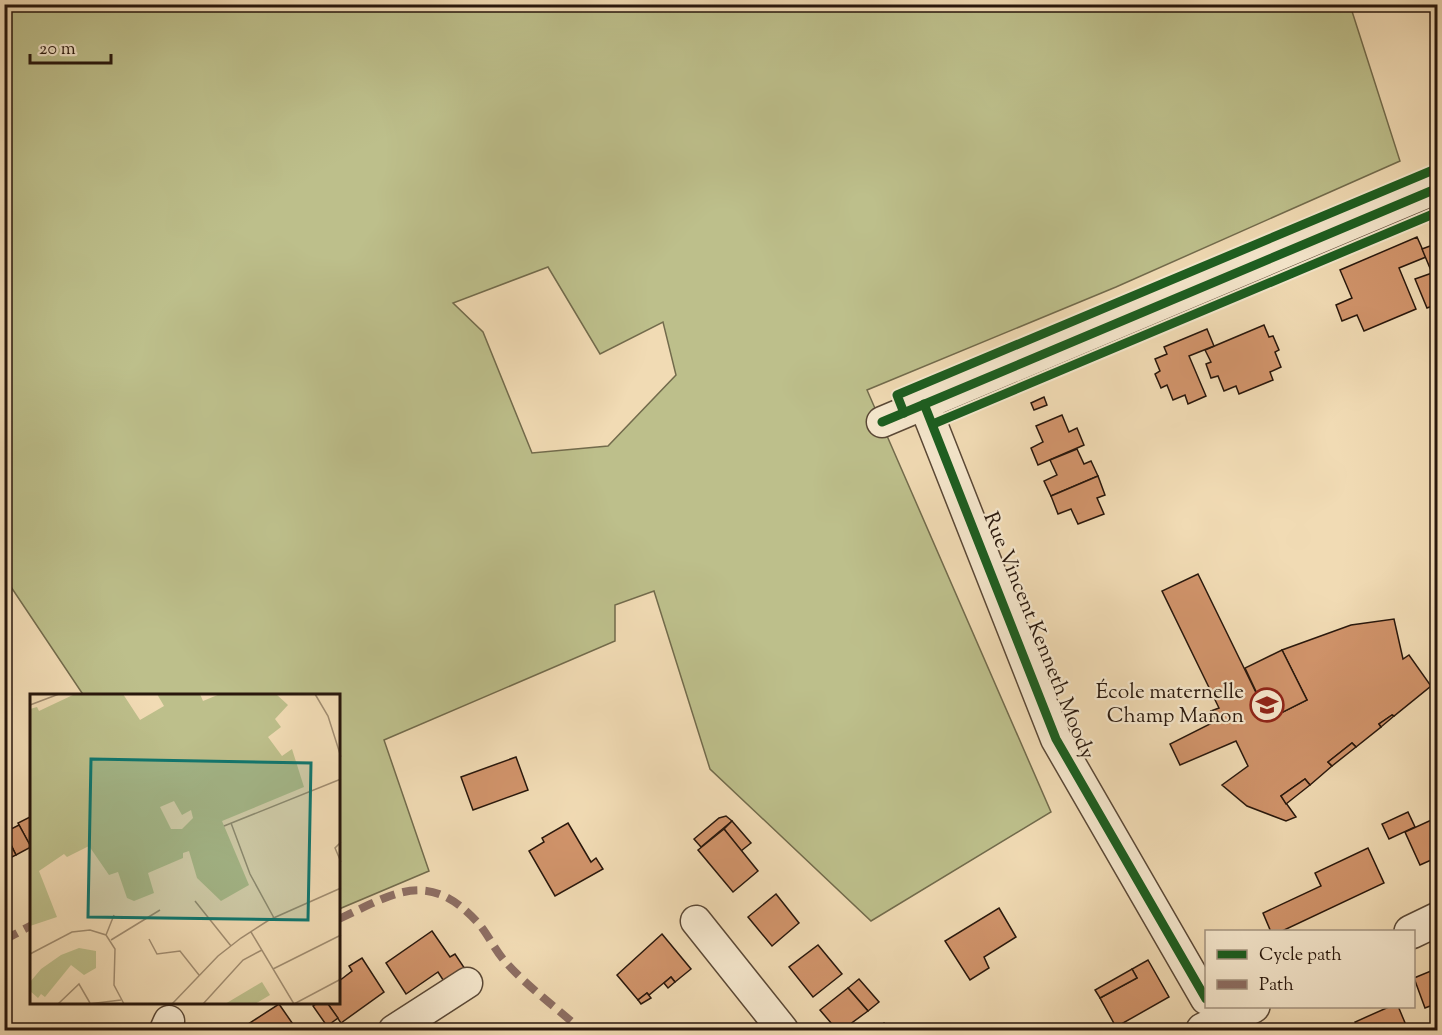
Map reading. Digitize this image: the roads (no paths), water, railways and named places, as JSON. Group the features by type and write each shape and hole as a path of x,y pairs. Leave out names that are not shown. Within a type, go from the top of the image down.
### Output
{"street":[{"path":"882,422 1437,188"},
{"name":"Rue Vincent Kenneth Moody","path":"924,404 1056,739 1205,1006"},
{"path":"1415,930 1437,919"},
{"path":"696,921 783,1030"},
{"path":"394,1030 468,984"},
{"path":"1210,1015 1243,1008"}],"place":[{"name":"École maternelle Champ Manon","path":"1267,705"}]}
